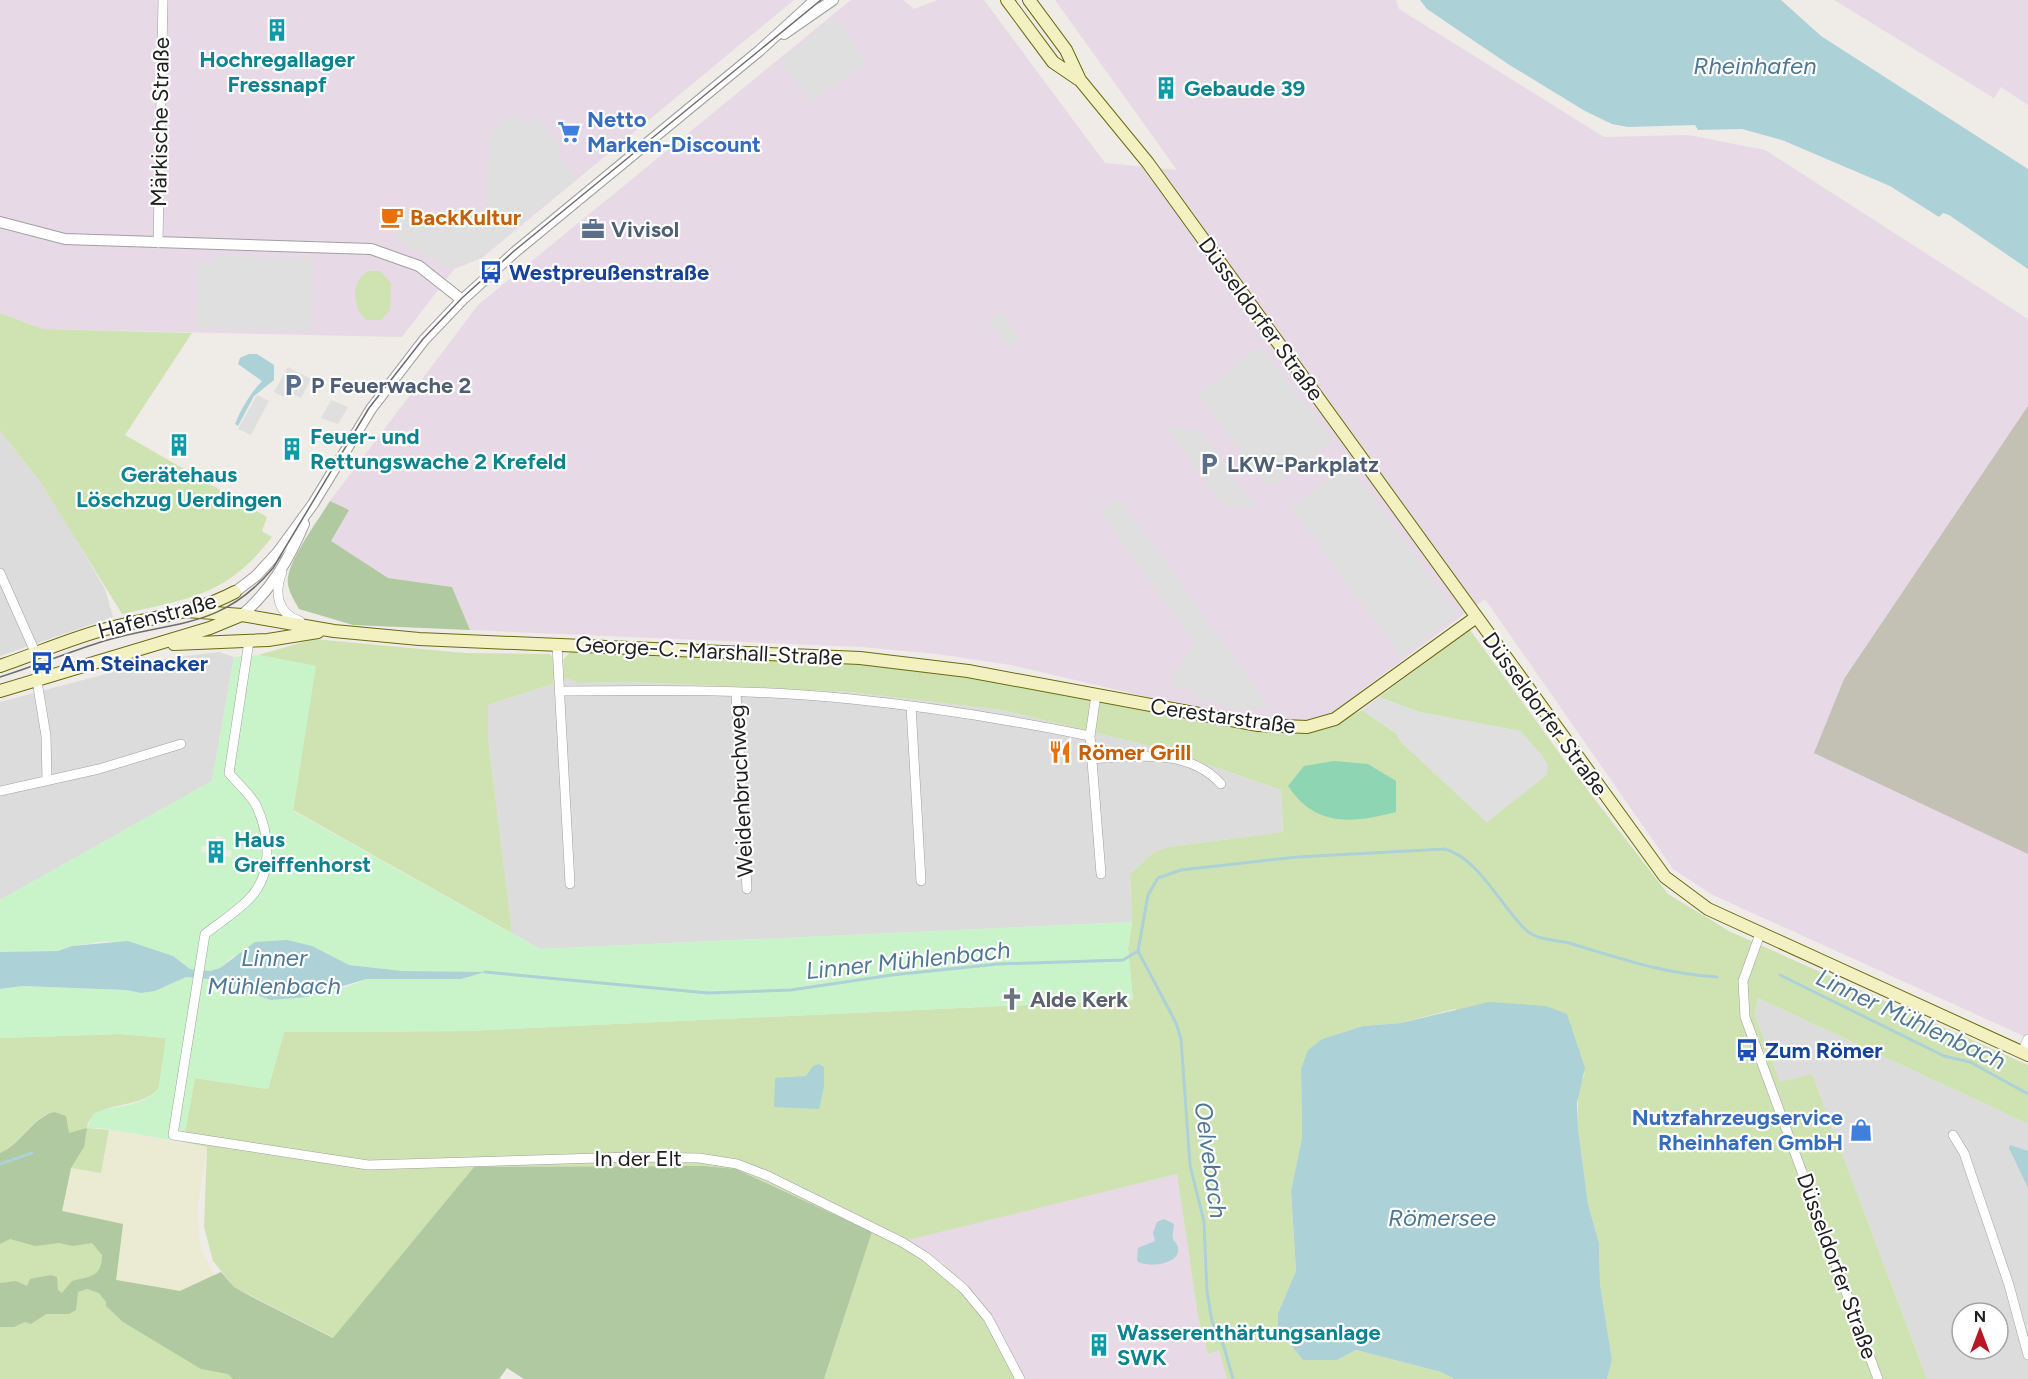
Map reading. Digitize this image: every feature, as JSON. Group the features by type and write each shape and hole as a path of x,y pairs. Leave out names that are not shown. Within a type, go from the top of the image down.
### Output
{"main road":[{"name":"Düsseldorfer Straße","path":"1007,0 1053,62 1080,80"},
{"name":"Düsseldorfer Straße","path":"1029,0 1066,50 1080,80 1148,163 1475,618 1665,877 1708,909 1760,934"},
{"name":"Hafenstraße","path":"0,666 108,628 217,602 235,592"},
{"name":"George-C.-Marshall-Straße","path":"186,611 286,618 334,631 428,639 860,658 968,671 1082,692"},
{"name":"Hafenstraße","path":"0,691 140,647 210,628 242,615"},
{"name":"Cerestarstraße","path":"1082,692 1231,721 1290,728 1319,725 1335,719 1475,618"},
{"path":"140,647 276,639 334,631"},
{"path":"1760,934 2025,1054"}],"street":[{"name":"Märkische Straße","path":"158,243 163,0"},
{"name":"Hafenstraße","path":"235,592 256,576 278,552 313,504 371,409 424,340 462,300 515,252 759,51 815,0"},
{"name":"Hafenstraße","path":"759,51 832,0"},
{"path":"0,222 66,239 371,249 419,266 462,300"},
{"name":"Hafenstraße","path":"242,615 270,587 285,565 313,504"},
{"path":"276,639 284,633 286,618 277,589 285,565"},
{"path":"0,573 36,654"},
{"name":"In der Elt","path":"249,641 229,774 255,804 266,835 268,859 262,879 250,898 205,934 173,1135 368,1165 631,1157 699,1158 737,1164 788,1185 902,1242 926,1257 964,1289 988,1318 1020,1379"},
{"path":"557,645 570,884"},
{"path":"37,681 46,736 47,779"},
{"name":"Weidenbruchweg","path":"559,691 736,693 849,698 998,717 1090,736"},
{"name":"Weidenbruchweg","path":"736,693 747,889"},
{"path":"1096,696 1090,736 1101,874"},
{"path":"911,706 921,882"},
{"path":"0,791 99,769 181,744"},
{"path":"1092,759 1160,755 1210,771 1221,784"},
{"name":"Düsseldorfer Straße","path":"1760,934 1743,981 1745,1017 1878,1379"},
{"path":"2025,1054 2028,1039"},
{"path":"1953,1135 1964,1153 2009,1285 2028,1355"}],"shaded area":[{"path":"0,0 794,0 482,258 454,269 402,337 43,329 0,313"},
{"path":"851,0 903,0 914,9 938,0 984,0 1105,163 1177,170 1055,0 1396,0 1399,9 1604,137 1688,135 1765,150 2028,319 2028,1038 1713,895 1673,869 1485,599 1324,718 1299,722 1225,715 1011,665 937,654 862,647 470,630 452,587 388,578 330,541 348,510 330,501 478,305"},
{"path":"1834,0 2028,0 2028,105 2001,87 1994,98"},
{"path":"834,17 867,62 811,101 780,62"},
{"path":"516,112 527,125 536,118 562,149 557,154 577,178 481,257 466,264 450,268 399,242 395,236 398,213 487,213 490,133"},
{"path":"213,256 313,258 312,331 196,328 197,263 212,263"},
{"path":"1001,312 1021,339 1009,348 988,321"},
{"path":"1261,347 1334,440 1276,486 1264,484 1197,393"},
{"name":"P Feuerwache 2","path":"288,367 311,379 301,398 288,391 284,397 274,392"},
{"path":"257,395 269,401 251,435 238,429"},
{"name":"P Feuerwache 2","path":"331,400 348,407 338,424 321,418"},
{"path":"2028,406 2028,854 1814,753 1844,679"},
{"name":"LKW-Parkplatz","path":"1174,426 1202,433 1256,507 1251,509 1221,504 1167,428"},
{"path":"0,431 41,483 67,524 105,589 113,617 0,656"},
{"path":"1349,465 1458,614 1401,657 1290,506"},
{"path":"1119,498 1270,708 1235,710 1221,706 1214,701 1199,700 1187,686 1182,691 1169,680 1195,645 1099,510"},
{"path":"219,652 234,657 212,781 0,900 0,702 162,659"},
{"path":"568,679 579,683 629,682 850,692 1002,710 1163,749 1281,790 1283,832 1168,847 1153,853 1130,874 1132,922 540,949 512,933 488,738 488,705"},
{"path":"1379,697 1419,712 1520,731 1542,755 1548,765 1547,775 1487,822 1401,742 1397,734 1362,710"},
{"path":"1758,998 2028,1124 2028,1379 1927,1379 1812,1074 1780,1083 1755,1015"},
{"path":"1177,1174 1198,1317 1208,1354 1219,1349 1227,1379 1023,1379 966,1285 942,1263 907,1240"}],"green space":[{"path":"369,271 380,271 391,283 390,310 381,320 366,320 361,315 356,301 356,287 363,275"},
{"path":"0,313 43,329 192,333 125,435 267,517 262,531 272,537 255,557 239,572 206,592 168,604 122,614 41,483 0,431"},
{"path":"330,501 349,510 331,541 388,578 452,587 470,630 353,625 299,609 288,585 290,568"},
{"path":"1470,630 1566,762 1668,894 1729,931 2028,1065 2028,1124 1758,998 1755,1015 1780,1082 1812,1074 1927,1379 1607,1379 1612,1360 1600,1284 1599,1243 1588,1204 1578,1128 1578,1091 1585,1073 1455,1009 1401,1023 1363,1026 1322,1039 1301,1069 1302,1138 1291,1191 1296,1271 1278,1313 1279,1328 1303,1360 1337,1360 1356,1350 1441,1372 1454,1379 1227,1379 1219,1350 1208,1354 1198,1317 1177,1174 908,1240 954,1273 975,1296 985,1309 1023,1379 824,1379 872,1232 736,1169 705,1166 474,1167 334,1338 234,1287 213,1261 204,1227 207,1147 183,1142 195,1078 268,1089 284,1032 465,1031 1133,1000 1128,949 1132,922 1130,874 1153,853 1168,847 1283,832 1281,790 1163,749 1002,710 850,692 629,682 579,683 568,679 488,705 488,738 512,933 293,810 315,666 258,655 314,639 465,653 550,654 564,673 563,660 571,651 859,663 916,669 1026,686 1244,729 1303,733 1326,729 1362,710 1397,734 1401,742 1487,822 1548,765 1520,731 1419,712 1379,697"},
{"path":"258,655 316,666 293,811 540,949 1132,922 1128,949 1133,1000 465,1031 284,1032 268,1089 195,1078 183,1142 100,1128 87,1128 94,1113 129,1105 153,1094 159,1087 166,1038 121,1034 0,1038 0,989 23,986 126,990 141,993 155,991 186,977 207,979 271,1000 341,989 366,979 461,979 483,973 403,971 349,965 312,946 233,956 220,968 210,971 190,969 173,956 106,941 72,946 58,951 0,952 0,900 212,781 234,657","holes":["216,836 222,837 225,849 232,851 231,857 224,856 219,859 217,866 211,866 212,859 208,853 201,852 202,846 210,846 214,843"]},
{"path":"1334,761 1368,764 1396,781 1396,812 1350,820 1336,819 1323,816 1299,800 1288,786 1304,766"},
{"path":"121,1034 166,1038 159,1087 151,1095 141,1100 108,1108 98,1112 91,1119 87,1128 109,1130 101,1173 71,1168 62,1211 123,1224 116,1280 180,1291 214,1275 340,1379 0,1379 0,1159 69,1133 54,1112 39,1119 14,1144 0,1153 0,1038"},
{"path":"54,1112 66,1116 69,1133 87,1128 84,1147 71,1168 62,1211 123,1224 116,1280 180,1291 221,1272 234,1287 333,1338 474,1167 705,1166 736,1169 872,1232 824,1379 524,1379 507,1368 499,1379 233,1379 228,1374 201,1369 123,1322 106,1306 106,1302 99,1293 87,1289 78,1292 76,1310 69,1314 46,1314 31,1324 25,1322 14,1327 0,1327 0,1283 16,1281 27,1286 30,1279 51,1275 57,1277 58,1290 62,1293 72,1281 94,1275 100,1268 102,1255 92,1243 73,1246 59,1243 35,1246 10,1239 0,1244 0,1153 14,1144 39,1120"},
{"path":"109,1130 207,1147 197,1213 201,1249 214,1275 180,1291 115,1280 62,1211 71,1168 101,1173"}],"water":[{"name":"Rheinhafen","path":"1420,0 1781,0 1821,36 2028,169 2028,269 1949,215 1943,213 1939,217 1890,186 1782,140 1742,129 1698,130 1695,125 1628,127 1612,124 1585,111 1508,64 1427,9"},
{"path":"249,354 257,354 274,365 274,380 254,396 238,426 235,424 243,406 262,381 238,364 240,358"},
{"name":"Linner Mühlenbach","path":"287,940 312,946 349,965 403,971 486,972 461,979 366,979 307,997 271,1000 207,979 186,977 155,991 141,993 126,990 23,986 0,989 0,952 58,951 72,946 128,941 173,956 190,969 210,971 220,968 255,942"},
{"name":"Römersee","path":"1489,1002 1546,1006 1567,1014 1585,1068 1577,1103 1578,1128 1588,1204 1599,1243 1600,1284 1612,1360 1607,1379 1454,1379 1441,1372 1356,1350 1337,1360 1303,1360 1278,1328 1278,1313 1296,1271 1291,1191 1302,1138 1301,1069 1308,1050 1322,1039 1363,1026 1401,1023"},
{"path":"819,1064 824,1067 824,1087 819,1109 774,1107 775,1078 806,1076 813,1066"},
{"path":"2010,1145 2028,1151 2028,1188 2009,1148"},
{"path":"1164,1219 1174,1224 1173,1238 1178,1249 1176,1256 1167,1262 1154,1265 1137,1261 1138,1248 1155,1241 1153,1233 1157,1222"}],"waterway":[{"name":"Linner Mühlenbach","path":"485,972 708,993 791,990 892,975 998,964 1123,960 1138,951 1148,895 1158,878 1181,870 1297,857 1445,849 1468,862 1525,929 1535,936 1569,943 1660,969 1717,977"},
{"name":"Oelvebach","path":"1138,951 1176,1023 1181,1039 1190,1165 1204,1222 1207,1292 1212,1321 1224,1347 1233,1379"},
{"name":"Linner Mühlenbach","path":"1780,975 1944,1056 1970,1062 2028,1094"},
{"path":"0,1164 32,1153"}],"tram line":[{"path":"0,677 104,641 195,620 215,613 234,603 254,588 273,568 369,408 423,339 462,298 514,251 821,0"}],"place":[{"name":"Hochregallager Fressnapf","path":"277,30"},
{"name":"Gebaude 39","path":"1166,88"},
{"name":"Netto Marken-Discount","path":"569,132"},
{"name":"BackKultur","path":"392,217"},
{"name":"Vivisol","path":"593,229"},
{"name":"Westpreußenstraße","path":"491,272"},
{"name":"P Feuerwache 2","path":"293,385"},
{"name":"Gerätehaus Löschzug Uerdingen","path":"179,445"},
{"name":"Feuer- und Rettungswache 2 Krefeld","path":"292,449"},
{"name":"LKW-Parkplatz","path":"1209,464"},
{"name":"Am Steinacker","path":"42,663"},
{"name":"Römer Grill","path":"1060,752"},
{"name":"Haus Greiffenhorst","path":"216,852"},
{"name":"Alde Kerk","path":"1012,999"},
{"name":"Zum Römer","path":"1747,1050"},
{"name":"Nutzfahrzeugservice Rheinhafen GmbH","path":"1861,1130"},
{"name":"Wasserenthärtungsanlage SWK","path":"1099,1345"}]}
